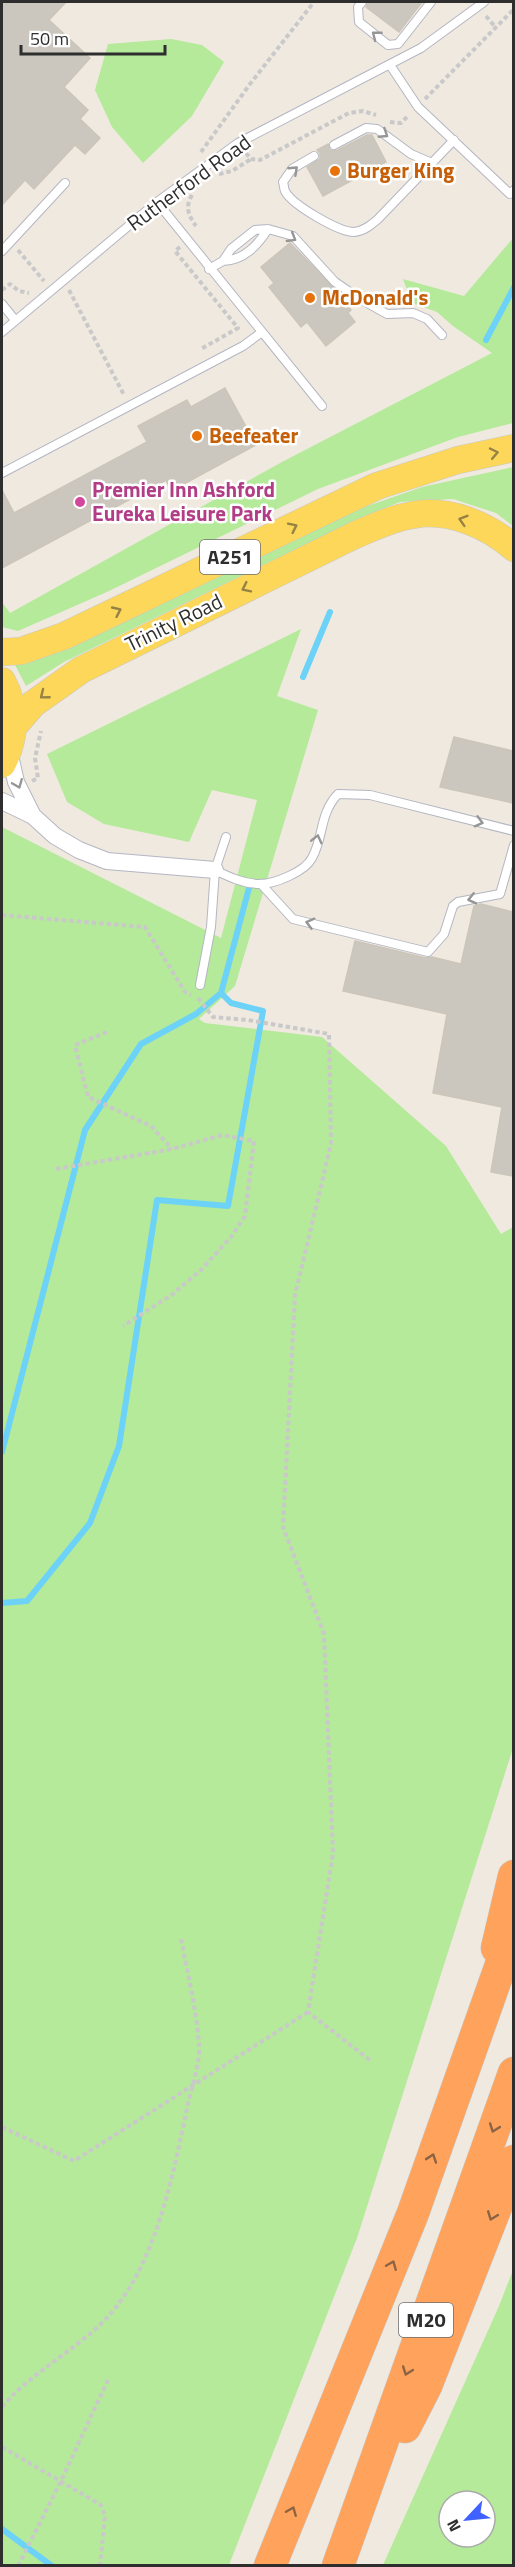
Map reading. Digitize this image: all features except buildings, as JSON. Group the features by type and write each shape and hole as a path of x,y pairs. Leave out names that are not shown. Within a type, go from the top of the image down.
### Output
{"highway":[{"name":"M20","path":"482,2013 513,1876"},
{"name":"M20","path":"270,2565 413,2213 513,1928"},
{"name":"M20","path":"338,2565 513,2073"},
{"name":"M20","path":"351,2530 426,2386 513,2161"}],"main road":[{"name":"Trinity Road","path":"2,652 21,651 64,636 377,486 458,460 513,448"},
{"name":"Trinity Road","path":"8,747 33,704 81,670 355,535 391,520 415,514 443,515 485,528 513,548"},
{"path":"2,681 9,694 8,747"}],"street":[{"path":"8,747 16,782 33,816"},
{"path":"2,801 33,816 55,836 79,850 107,861 215,870"}],"lane":[{"path":"362,2 358,7 359,22 388,45 398,44 430,2"},
{"name":"Rutherford Road","path":"2,332 156,202 238,142 421,48 484,2"},
{"path":"390,65 418,107 510,194 513,190"},
{"path":"334,145 366,128 377,129 411,154 432,163"},
{"path":"314,156 292,169 283,182 285,191 294,202 341,230 354,232 368,228 454,140"},
{"path":"2,251 65,183"},
{"path":"156,202 322,406"},
{"path":"209,269 223,261 231,249 255,230 268,229 293,236 335,282 360,299 387,314 413,313 427,319 442,335"},
{"path":"2,304 15,320"},
{"path":"2,473 243,346 262,332"},
{"path":"215,870 237,880 261,884 297,873 312,859 329,803 338,794 370,795 513,831"},
{"path":"200,985 211,927 215,870 226,837"},
{"path":"261,884 293,919 428,952 444,934 453,906 458,902 500,894 513,844"}],"path":[{"path":"210,137 220,127 249,84 314,2"},
{"path":"418,107 513,9"},
{"path":"486,15 496,28"},
{"path":"11,242 46,284"},
{"path":"64,280 130,405"},
{"path":"2,915 145,927 185,992 199,999 213,1017 279,1024 329,1034 331,1144 295,1295 284,1527 324,1634 333,1853 308,2012 74,2161 2,2127"},
{"path":"107,1032 75,1045 88,1097 151,1126 172,1149"},
{"path":"56,1169 172,1149 222,1135 254,1140 245,1216 231,1237 202,1269 173,1294 124,1325"},
{"path":"2,2407 27,2380 88,2334 111,2313 134,2282 152,2241 175,2162 199,2048 181,1938"},
{"path":"308,2012 371,2061"},
{"path":"18,2565 61,2481 108,2380"},
{"path":"2,2447 101,2505 105,2516 100,2565"}],"green space":[{"path":"171,39 202,45 224,62 192,116 143,163 112,127 95,90 108,44"},
{"path":"513,238 513,423 458,437 318,489 109,591 18,631 2,627 2,602 10,613 282,462 492,353 437,312 412,303 403,279 464,296"},
{"path":"513,467 513,526 496,513 453,499 400,502 360,518 64,662 26,686 14,663 356,510 422,487"},
{"path":"301,629 277,696 318,710 235,986 199,1019 205,1023 322,1037 446,1146 501,1234 513,1227 513,1748 357,2238 229,2565 2,2565 2,827 221,938 257,800 212,790 189,842 104,824 67,802 47,754"},
{"path":"513,2270 513,2565 383,2565 499,2306"}],"waterway":[{"path":"486,340 514,287"},
{"path":"303,677 330,612"},
{"path":"2,1452 85,1130 141,1044 196,1014 221,993 249,888"},
{"path":"2,1603 27,1601 90,1523 119,1446 157,1200 228,1206 263,1011 231,1003 221,993"},
{"path":"2,2529 52,2566"}],"place":[{"name":"Burger King","path":"335,171"},
{"name":"McDonald's","path":"310,298"},
{"name":"Beefeater","path":"197,436"},
{"name":"Premier Inn Ashford Eureka Leisure Park","path":"80,502"}]}
